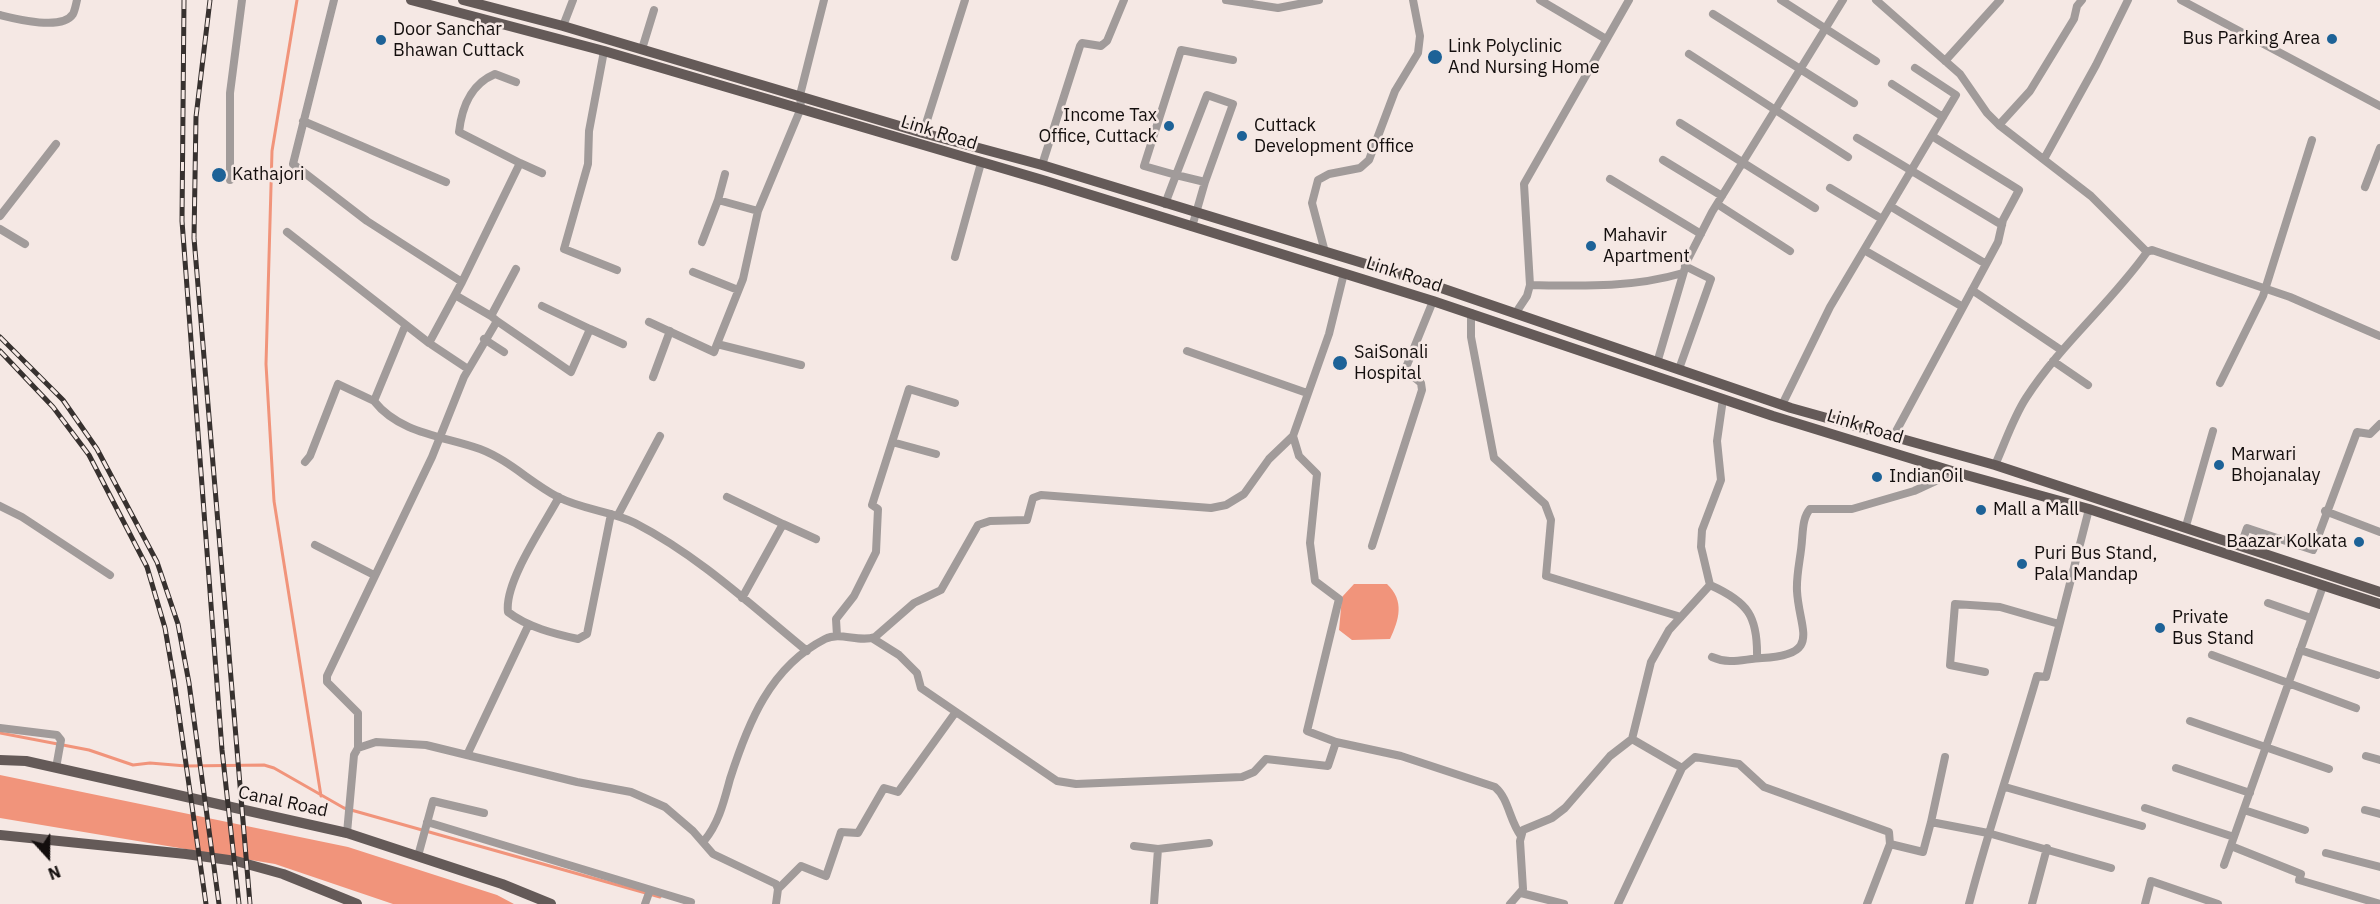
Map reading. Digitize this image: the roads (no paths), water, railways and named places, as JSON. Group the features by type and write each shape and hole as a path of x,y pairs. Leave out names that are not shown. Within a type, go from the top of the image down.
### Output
{"main road":[{"name":"Link Road","path":"411,0 604,51 801,108 1344,273 1471,313 1723,399 1955,472 2089,509 2380,604"},
{"name":"Link Road","path":"463,0 492,4 923,133 1042,165 1444,288 1782,405 1995,465 2186,526 2380,592"},
{"path":"1499,323 1510,312"},
{"name":"Canal Road","path":"0,760 26,761 347,833 502,884 551,904"},
{"path":"0,835 236,861 283,874 357,904"}],"street":[{"path":"0,15 20,20 53,23 66,20 74,13 77,0"},
{"path":"230,180 230,93 242,0"},
{"path":"334,0 293,164 367,221 462,282"},
{"path":"563,26 573,0"},
{"path":"649,322 714,352 738,290 758,211 801,108 800,95 824,0"},
{"path":"923,133 966,0"},
{"path":"1042,165 1080,46 1082,44 1101,46 1107,41 1113,32 1124,0"},
{"path":"1227,0 1278,8 1319,0"},
{"path":"1324,252 1312,203 1318,180 1329,174 1360,168 1369,160 1395,91 1418,53 1419,36 1413,0"},
{"path":"1540,0 1606,39"},
{"path":"1510,312 1527,296 1530,285 1524,184 1629,0"},
{"path":"1781,0 1876,61"},
{"path":"1657,363 1684,269 1701,234 1843,0"},
{"path":"1876,0 1971,87 1986,113 2091,196 2147,252 2161,251 2266,288 2380,336"},
{"path":"1945,61 2001,0"},
{"path":"1999,125 2030,92 2074,19 2082,0"},
{"path":"2044,159 2096,65 2128,0"},
{"path":"2181,0 2380,106"},
{"path":"642,49 654,10"},
{"path":"1713,14 1854,103"},
{"path":"1205,182 1144,166 1181,50 1233,60"},
{"path":"604,51 589,131 588,164 564,249 617,270"},
{"path":"1689,54 1848,157"},
{"path":"1782,405 1830,307 1956,95 1915,68"},
{"path":"516,82 495,74 479,81 461,115 459,132 542,173"},
{"path":"1892,84 1943,117"},
{"path":"1165,204 1207,95 1233,104 1205,182 1192,227"},
{"path":"303,121 446,182"},
{"path":"1680,123 1815,208"},
{"path":"1893,438 2002,234 2002,225 2019,190 1932,136"},
{"path":"1857,138 2002,225"},
{"path":"2220,383 2266,288 2312,140"},
{"path":"0,216 56,144"},
{"path":"2365,187 2380,148"},
{"path":"1663,160 1790,251"},
{"path":"429,343 462,282 520,162"},
{"path":"955,257 981,163"},
{"path":"702,242 725,174"},
{"path":"1610,179 1701,234"},
{"path":"1830,188 1882,219"},
{"path":"718,200 758,211"},
{"path":"1890,206 1986,264"},
{"path":"0,229 25,244"},
{"path":"287,232 405,326 468,369"},
{"path":"1864,250 1963,307"},
{"path":"1995,465 2024,400 2061,350 2125,282 2147,252"},
{"path":"347,833 354,755 358,748 358,713 327,682 327,676 440,439 468,369 516,269"},
{"path":"1530,285 1604,286 1645,283 1684,269 1711,279 1679,369"},
{"path":"693,272 738,290"},
{"path":"872,638 914,603 941,590 978,525 990,521 1027,520 1033,498 1037,495 1220,508 1244,494 1269,459 1293,436 1329,334 1344,273"},
{"path":"1972,290 2061,350"},
{"path":"455,295 494,318 571,372 590,329"},
{"path":"1372,546 1422,390 1421,383 1405,370 1433,301"},
{"path":"542,306 623,344"},
{"path":"1471,313 1471,337 1494,458 1545,504 1551,520 1546,576 1681,617"},
{"path":"374,401 405,326"},
{"path":"653,377 670,331"},
{"path":"484,339 504,352"},
{"path":"717,344 801,365"},
{"path":"1187,351 1307,393"},
{"path":"2053,361 2088,385"},
{"path":"305,462 310,456 338,384 374,401 396,421 440,439 481,450 559,497 615,514 639,525 742,598 807,651"},
{"path":"837,636 836,619 854,596 876,552 878,509 872,505 909,390 955,403"},
{"path":"1710,585 1701,547 1702,530 1721,480 1717,441 1723,399"},
{"path":"2241,545 2247,528 2313,550 2325,511 2357,432 2370,434 2380,424"},
{"path":"2186,526 2213,431"},
{"path":"559,497 513,583 507,602 508,612 518,620 578,639 587,634 615,514 660,435"},
{"path":"1293,436 1299,456 1317,474 1310,543 1315,581 1339,599 1307,731 1336,742 1401,756 1496,787 1504,797 1510,820 1521,836 1521,893 1509,904"},
{"path":"892,442 936,454"},
{"path":"1712,657 1723,662 1741,662 1786,655 1798,649 1804,640 1805,627 1797,582 1804,521 1810,509 1852,510 1914,491 1955,472"},
{"path":"727,497 816,539"},
{"path":"0,506 22,516 110,575"},
{"path":"1969,904 1988,833 2005,787 2037,676 2046,677 2089,509"},
{"path":"2325,511 2380,532"},
{"path":"742,598 783,524"},
{"path":"315,545 374,575"},
{"path":"1521,836 1529,826 1552,818 1565,808 1610,756 1632,739 1651,662 1669,630 1710,585"},
{"path":"1710,585 1735,596 1745,604 1754,627 1756,658"},
{"path":"2224,865 2323,586"},
{"path":"2268,603 2311,618"},
{"path":"1985,672 1950,665 1955,604 2000,607 2060,624"},
{"path":"468,753 529,624"},
{"path":"704,842 717,823 746,728 761,702 776,679 807,651 826,638 837,636 872,638 899,655 916,673 921,688 1057,782 1066,784 1242,777 1254,772 1266,759 1328,766 1336,742"},
{"path":"2300,650 2377,675"},
{"path":"2212,655 2356,708"},
{"path":"776,904 778,888 801,866 826,876 841,832 858,833 884,788 898,792 955,712"},
{"path":"2190,721 2329,769"},
{"path":"0,728 53,734 61,740 56,768"},
{"path":"1632,739 1682,768"},
{"path":"358,748 376,742 402,742 468,753 651,800 665,807 704,842 713,854 776,884 778,888"},
{"path":"2366,756 2380,760"},
{"path":"1890,844 1923,852 1945,757"},
{"path":"1618,904 1682,768 1695,758 1739,764 1764,787 1889,832 1890,844 1867,904"},
{"path":"2176,768 2250,793"},
{"path":"2005,787 2142,825"},
{"path":"418,856 433,801 484,813"},
{"path":"2145,808 2233,841 2301,874 2300,880 2380,904"},
{"path":"2244,810 2305,830"},
{"path":"2366,810 2380,814"},
{"path":"1931,822 1988,833 2111,868"},
{"path":"427,824 692,902"},
{"path":"1134,846 1158,849 1209,843"},
{"path":"1154,904 1158,849"},
{"path":"2032,904 2047,849"},
{"path":"2326,853 2380,867"},
{"path":"2145,904 2151,881 2218,904"},
{"path":"645,904 650,890"},
{"path":"1521,893 1564,904"}],"waterway":[{"path":"297,0 272,151 266,364 274,501 321,796"},
{"path":"0,733 89,750 133,765 150,763 186,766 264,765 274,768 344,808 660,897"}],"railway":[{"path":"184,0 182,221 222,750 239,904"},
{"path":"210,0 196,117 194,238 250,904"},
{"path":"0,337 63,400 97,449 157,562 178,624 189,683 219,904"},
{"path":"0,351 53,407 89,455 147,567 165,628 206,904"}],"place":[{"name":"Bus Parking Area","path":"2332,39"},
{"name":"Door Sanchar Bhawan Cuttack","path":"381,40"},
{"name":"Link Polyclinic And Nursing Home","path":"1435,57"},
{"name":"Income Tax Office, Cuttack","path":"1169,126"},
{"name":"Cuttack Development Office","path":"1242,136"},
{"name":"Kathajori","path":"219,175"},
{"name":"Mahavir Apartment","path":"1591,246"},
{"name":"SaiSonali Hospital","path":"1340,363"},
{"name":"Marwari Bhojanalay","path":"2219,465"},
{"name":"IndianOil","path":"1877,477"},
{"name":"Mall a Mall","path":"1981,510"},
{"name":"Baazar Kolkata","path":"2359,542"},
{"name":"Puri Bus Stand, Pala Mandap","path":"2022,564"},
{"name":"Private Bus Stand","path":"2160,628"}]}
